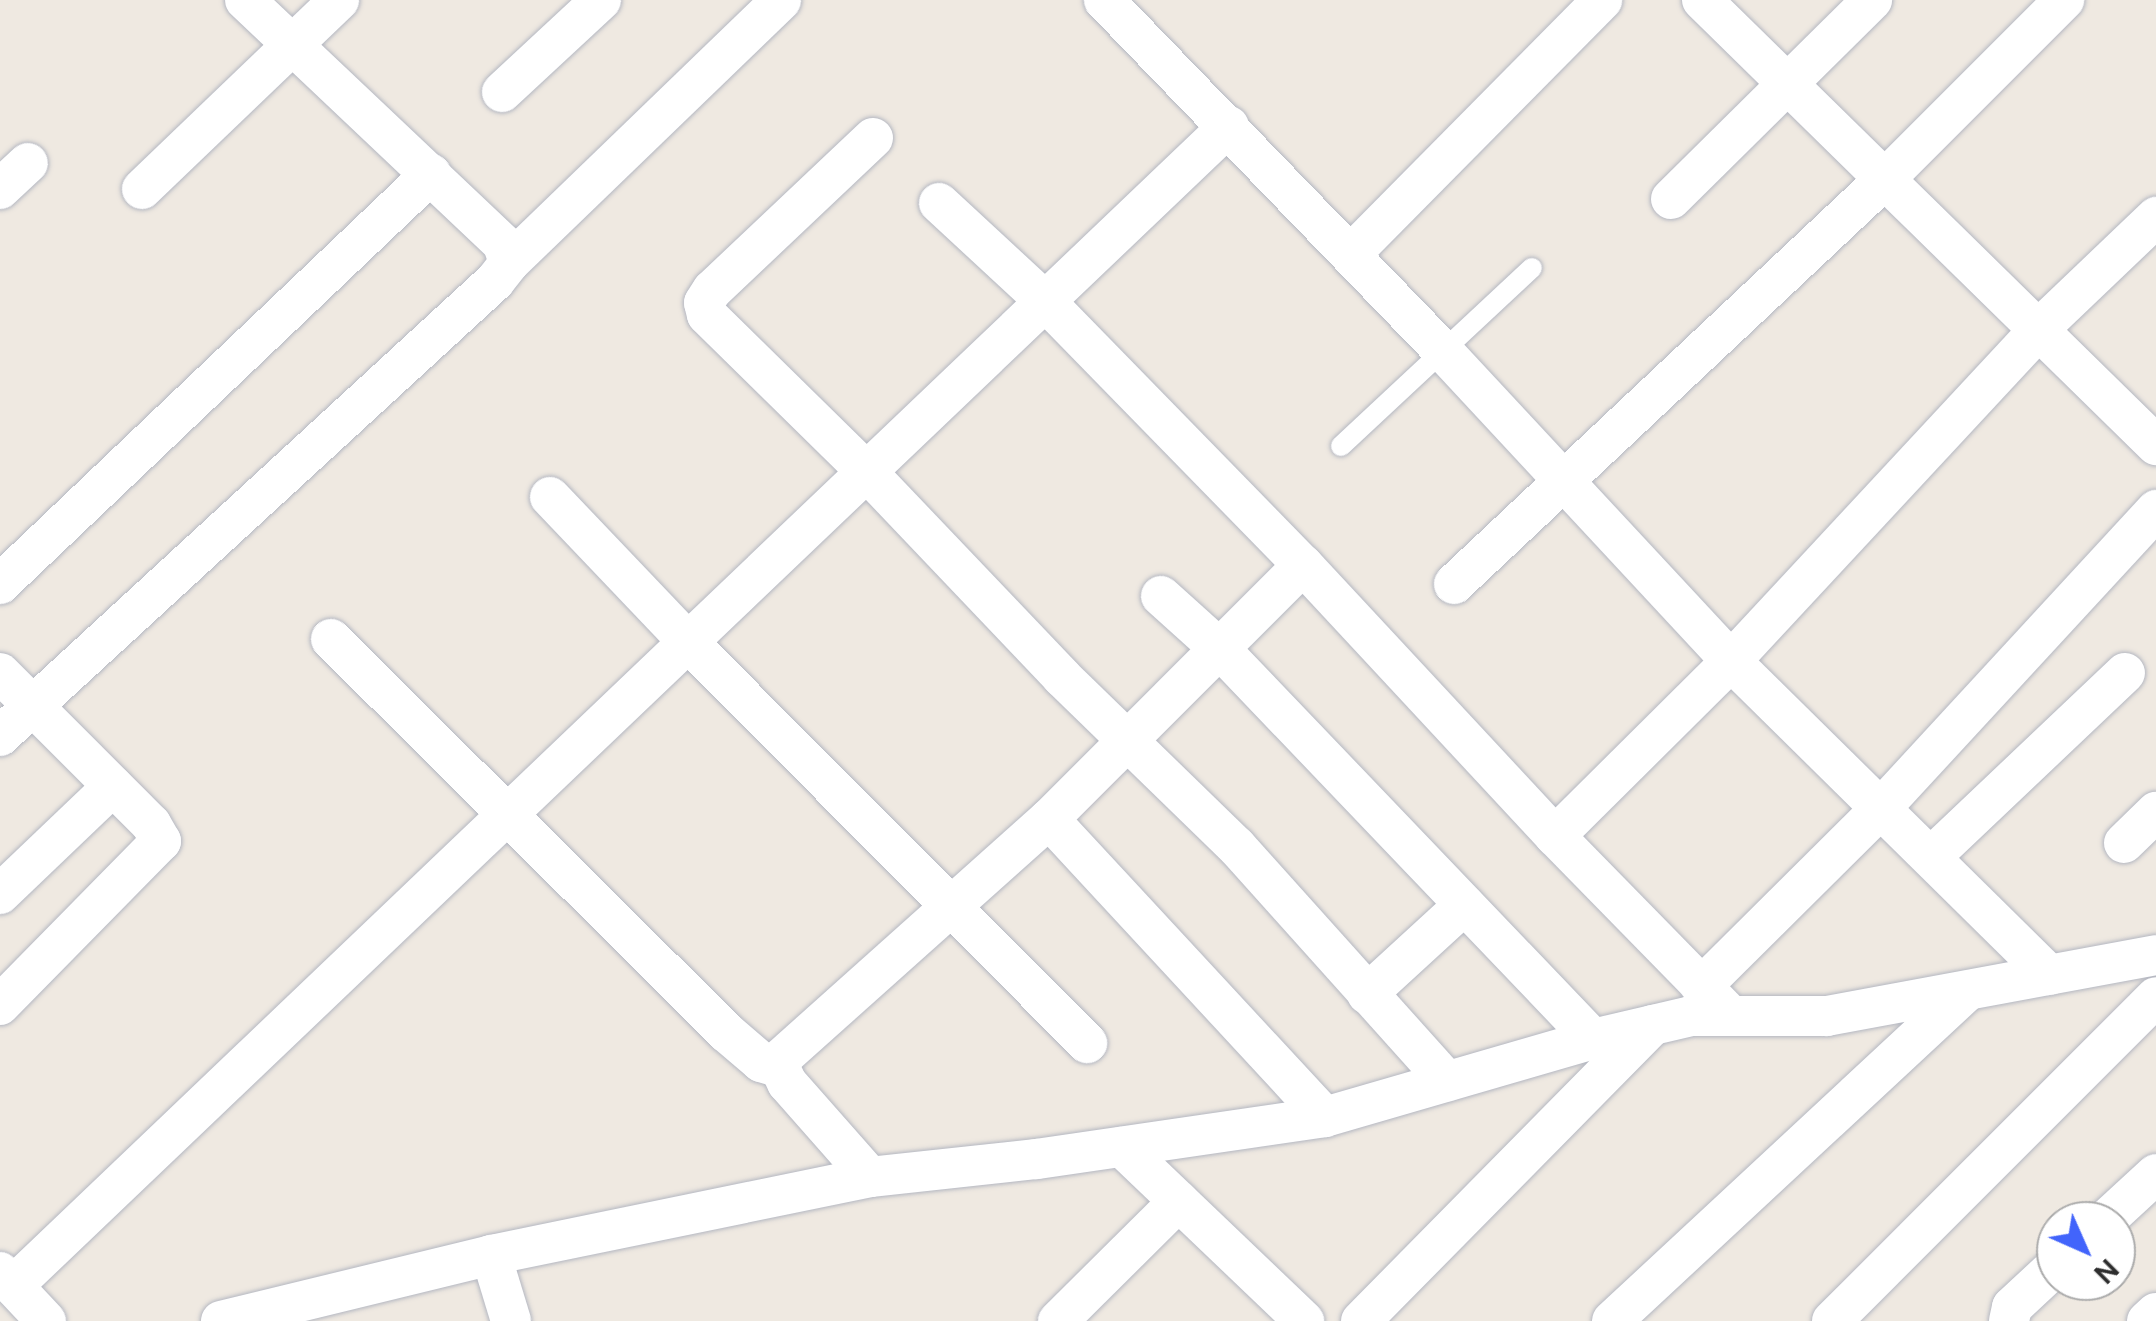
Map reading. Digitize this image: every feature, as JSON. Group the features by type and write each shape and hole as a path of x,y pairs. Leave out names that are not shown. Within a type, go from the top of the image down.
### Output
{"street":[{"path":"244,0 503,244 509,263"},
{"path":"142,189 338,0"},
{"path":"502,92 601,0"},
{"path":"0,736 480,294 782,0"},
{"path":"1104,0 1351,254 1731,660 2048,975"},
{"path":"1351,254 1602,0"},
{"path":"1702,0 2156,444"},
{"path":"1671,199 1872,0"},
{"path":"1454,584 1567,482 1886,178 2064,0"},
{"path":"46,1321 7,1279 510,812 1229,126"},
{"path":"873,138 712,290 704,304 717,327 866,471 1128,741 1236,846 1447,1080"},
{"path":"0,584 431,174"},
{"path":"939,203 1045,301 1303,565 1555,836 1730,1016"},
{"path":"1555,836 1731,660 2040,328 2156,217"},
{"path":"550,497 688,642 1088,1044"},
{"path":"1702,987 1882,806 2156,510"},
{"path":"776,1068 784,1054 1048,819 1303,565"},
{"path":"1161,596 1220,650 1593,1039"},
{"path":"330,638 510,812 726,1032 761,1062 776,1068 870,1176"},
{"path":"0,673 160,833 158,848 0,1005"},
{"path":"1932,856 2125,673"},
{"path":"0,894 114,786"},
{"path":"2124,843 2156,812"},
{"path":"1048,819 1325,1118"},
{"path":"1367,994 1464,905"},
{"path":"221,1321 491,1256 870,1176 1122,1148 1325,1118 1654,1023 1692,1016 1813,1018 2156,955"},
{"path":"1612,1321 1967,991"},
{"path":"1832,1321 2156,997"},
{"path":"1360,1321 1654,1023"},
{"path":"1122,1148 1304,1321"},
{"path":"2127,1201 2156,1174"},
{"path":"1058,1321 1179,1201"},
{"path":"491,1256 511,1321"},
{"path":"2008,1321 2012,1307 2036,1285"},
{"path":"2147,1321 2156,1312"}],"lane":[{"path":"1341,446 1532,268"}]}
